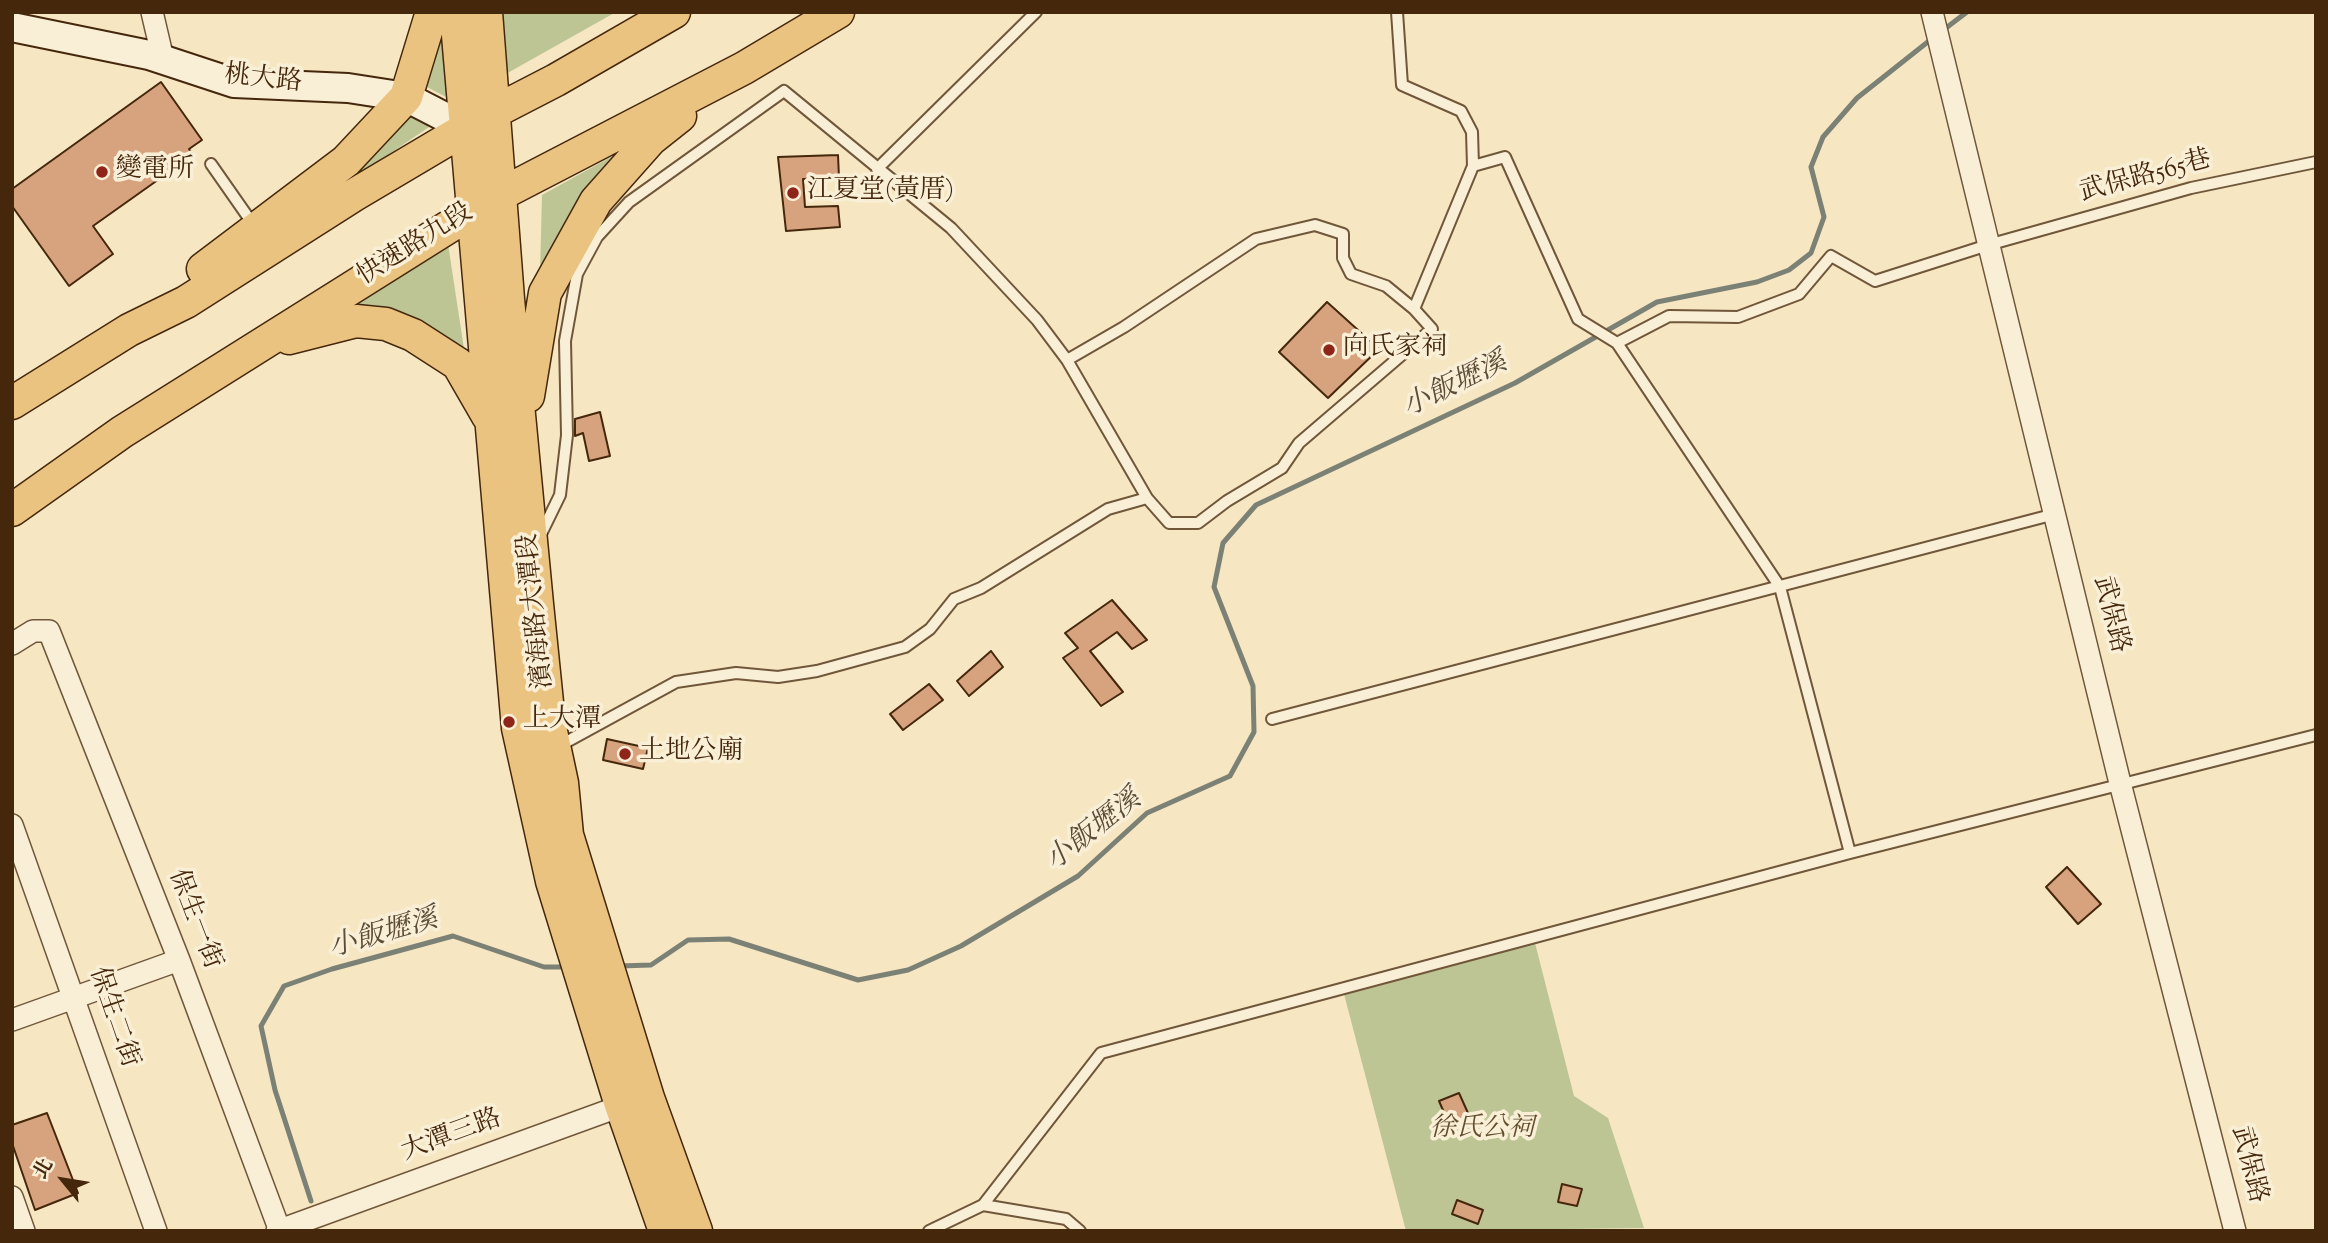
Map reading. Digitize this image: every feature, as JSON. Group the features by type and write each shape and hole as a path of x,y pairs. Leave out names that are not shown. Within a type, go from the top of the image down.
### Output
{"main road":[{"path":"129,330 175,290 346,161 406,96 432,12"},
{"name":"濱海路大潭段","path":"456,12 500,194 518,728 540,752"},
{"name":"濱海路大潭段","path":"486,12 481,121 472,212 506,429 533,551 549,722 540,752 552,881 588,952 634,1102 665,1231"},
{"path":"12,403 129,330 186,302 354,195 674,12"},
{"name":"快速路九段","path":"12,510 122,432 500,194 744,68 838,12"},
{"path":"506,429 545,293 596,201 651,139 744,68"},
{"path":"248,352 324,327 356,321 386,324 413,335 458,364 506,429"},
{"name":"濱海路大潭段","path":"634,1102 695,1231"}],"street":[{"path":"152,12 163,60"},
{"name":"武保路","path":"1935,23 2120,783 2235,1231"},
{"name":"桃大路","path":"12,27 163,60 233,83 348,88 406,96 481,121"},
{"name":"保生一街","path":"12,644 33,631 49,631 179,960 279,1230"},
{"name":"保生二街","path":"12,825 156,1231"},
{"path":"12,1020 179,960"},
{"name":"大潭三路","path":"279,1230 634,1102"},
{"path":"12,1197 24,1231"}],"lane":[{"path":"877,169 1037,12"},
{"path":"1397,12 1402,85 1461,111 1472,132 1473,166 1413,309"},
{"path":"533,551 560,495 567,435 565,341 577,274 597,237 629,202 783,91 951,228 1037,320 1066,360 1147,498 1169,523 1198,523 1227,501 1282,468 1298,443 1432,329 1386,286 1351,274 1343,258 1343,234 1315,225 1256,239 1124,327 1066,360"},
{"path":"1473,166 1505,158 1578,319 1618,343 1780,587 1850,853"},
{"name":"武保路565巷","path":"1618,343 1669,316 1738,317 1798,294 1831,256 1875,281 1989,245 2191,188 2316,162"},
{"path":"211,164 256,229"},
{"path":"540,752 676,682 736,673 778,677 817,671 905,647 930,629 954,599 981,588 1108,509 1147,498"},
{"path":"1272,719 2055,514"},
{"path":"929,1231 983,1205 1101,1053 1850,853 2316,735"},
{"path":"983,1205 1066,1219 1080,1231"}],"green space":[{"path":"495,12 616,12 504,75"},
{"path":"440,20 450,99 423,85"},
{"path":"404,112 438,121 290,221"},
{"path":"620,152 540,275 542,195"},
{"path":"448,244 464,349 414,317 381,306 350,305"},
{"name":"徐氏公祠","path":"1535,943 1574,1096 1608,1118 1644,1228 1406,1231 1344,994"}],"building":[{"name":"變電所","path":"161,82 202,140 189,149 193,155 93,226 113,254 69,286 12,206 12,189"},
{"name":"江夏堂(黃厝)","path":"838,155 839,178 803,179 805,207 838,206 840,227 786,231 778,157"},
{"name":"向氏家祠","path":"1327,302 1379,349 1328,398 1279,352"},
{"path":"600,412 610,456 589,461 583,433 575,436 575,419"},
{"path":"1112,600 1147,640 1132,649 1117,632 1090,651 1123,692 1101,706 1063,658 1078,648 1065,633"},
{"path":"991,651 1003,667 969,696 957,681"},
{"path":"929,684 943,700 903,730 890,714"},
{"name":"土地公廟","path":"607,739 648,748 643,769 603,760"},
{"path":"2067,867 2101,904 2078,924 2046,887"},
{"path":"1459,1093 1472,1122 1452,1131 1439,1101"},
{"path":"47,1113 78,1193 35,1210 12,1143 12,1125"},
{"path":"1562,1184 1582,1189 1577,1206 1558,1202"},
{"path":"1457,1200 1483,1210 1478,1224 1452,1214"}],"waterway":[{"name":"小飯壢溪","path":"1942,31 1967,12"},
{"name":"小飯壢溪","path":"619,966 651,965 688,940 729,939 858,980 908,970 961,946 1078,876 1147,813 1230,776 1254,732 1253,686 1214,587 1223,543 1256,505 1515,383 1657,302 1757,282 1789,270 1811,253 1824,217 1811,167 1823,137 1857,98 1934,37"},
{"name":"小飯壢溪","path":"311,1201 275,1090 261,1026 284,986 332,969 453,936 544,967 568,967"}],"place":[{"name":"變電所","path":"102,172"},
{"name":"江夏堂(黃厝)","path":"793,193"},
{"name":"向氏家祠","path":"1329,350"},
{"name":"上大潭","path":"509,722"},
{"name":"土地公廟","path":"625,754"}]}
